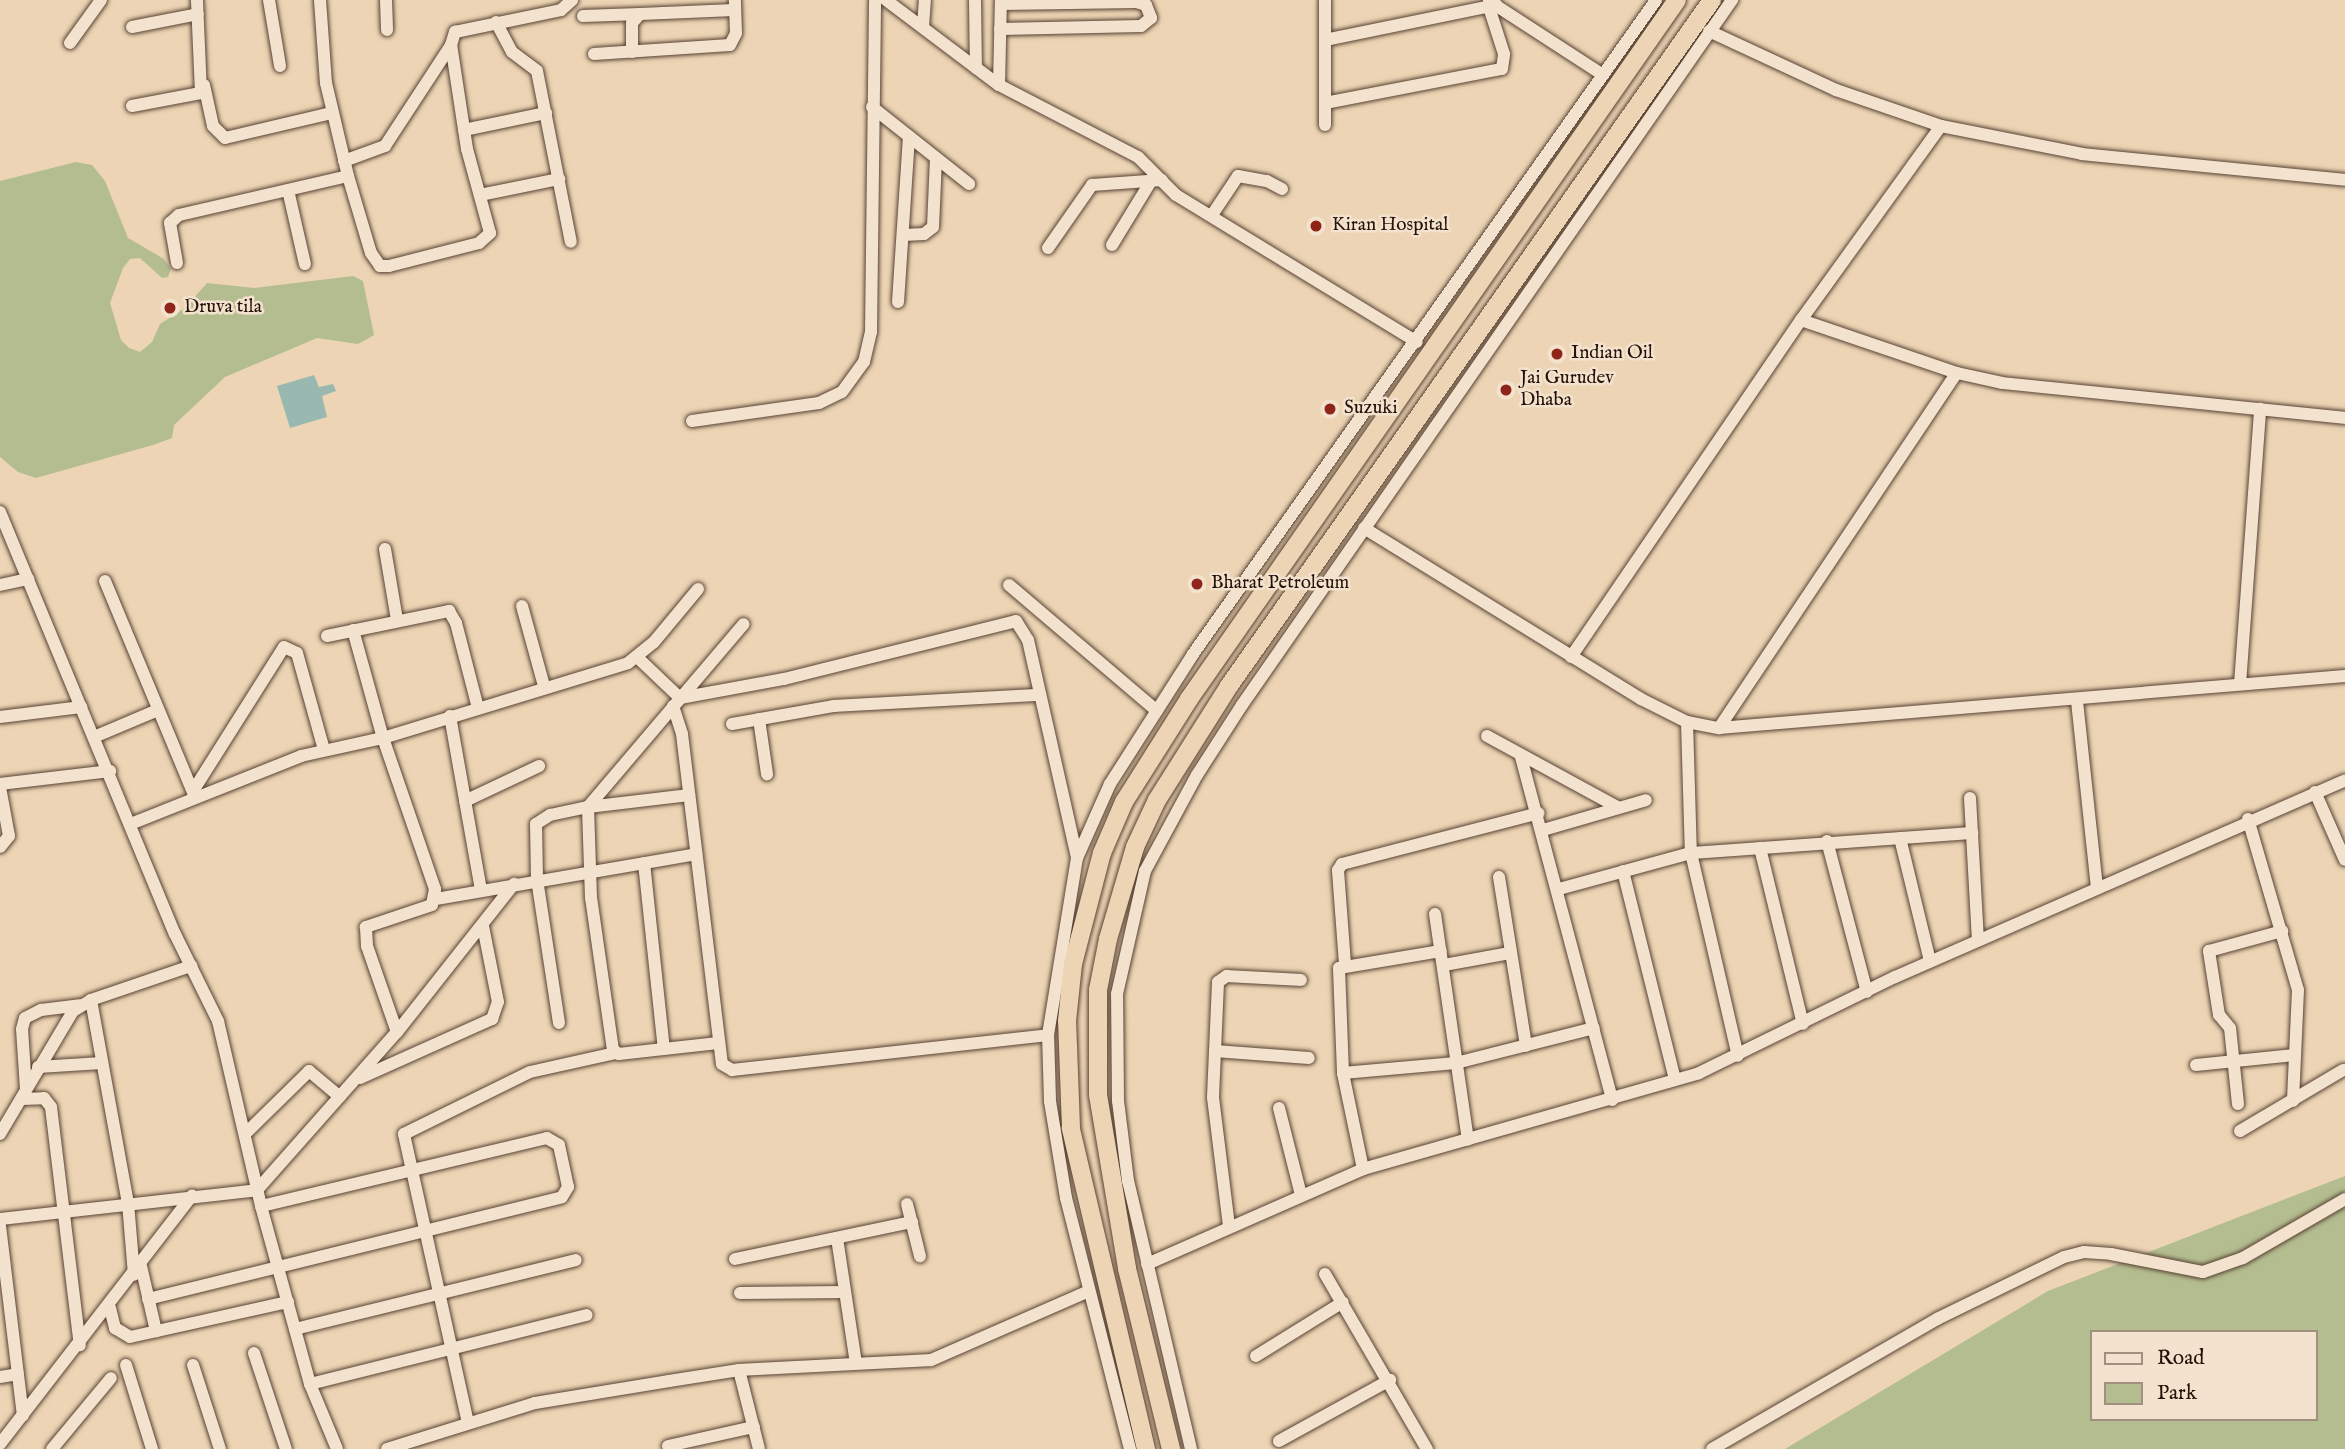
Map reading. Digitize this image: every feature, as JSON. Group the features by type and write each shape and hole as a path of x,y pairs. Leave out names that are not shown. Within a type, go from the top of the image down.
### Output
{"highway":[{"path":"1146,1449 1071,1128 1067,1021 1073,964 1102,853 1124,802 1189,699 1677,0"},
{"path":"1171,1449 1127,1268 1097,1094 1098,989 1108,939 1135,846 1157,800 1230,686 1712,0"}],"street":[{"path":"70,43 101,0"},
{"path":"197,0 204,85 213,126 225,138 332,113"},
{"path":"269,0 279,66"},
{"path":"320,0 332,113 371,253 380,265 439,256 485,239 490,224 464,130 451,45"},
{"path":"386,0 387,30"},
{"path":"344,161 385,146 451,45 455,32 561,10 572,0"},
{"path":"630,0 636,14 632,23 632,52"},
{"path":"692,421 819,403 842,392 864,362 871,332 875,0"},
{"path":"886,0 999,85 1138,157 1157,180 1176,195 1417,342"},
{"path":"923,27 925,0"},
{"path":"975,0 976,68"},
{"path":"1325,0 1325,125"},
{"path":"1130,1449 1089,1291 1057,1151 1048,1035 1077,858 1110,785 1157,711 1656,0"},
{"path":"1191,1449 1147,1264 1122,1139 1115,1045 1117,994 1140,887 1197,775 1364,528 1732,0"},
{"path":"999,85 1000,29 1001,2 1136,2 1146,5 1151,18 1141,26 1000,29"},
{"path":"1325,40 1491,4 1603,75"},
{"path":"1325,103 1502,69 1504,54 1491,4"},
{"path":"583,16 735,5 736,33 730,44 594,54"},
{"path":"132,27 198,14"},
{"path":"496,22 512,52 537,71 571,242"},
{"path":"1709,31 1836,90 1941,126 2082,154 2345,180"},
{"path":"132,106 194,96 204,85"},
{"path":"872,107 969,184"},
{"path":"464,130 546,113"},
{"path":"1571,657 1801,320 1941,126"},
{"path":"898,302 909,136"},
{"path":"903,235 924,234 933,227 936,158"},
{"path":"177,264 169,230 173,218 348,176"},
{"path":"1212,215 1238,176 1267,181 1282,189"},
{"path":"480,195 559,179"},
{"path":"1112,245 1157,180"},
{"path":"1048,248 1092,185 1157,180"},
{"path":"288,190 305,264"},
{"path":"1801,320 1957,373 2019,386 2345,418"},
{"path":"1719,728 1957,373"},
{"path":"2240,684 2260,409"},
{"path":"0,512 191,966 218,1021 261,1206 310,1384 337,1449"},
{"path":"1364,528 1571,657 1687,722 1719,728 2077,701 2345,676"},
{"path":"385,549 397,620"},
{"path":"0,585 28,579"},
{"path":"105,581 194,794"},
{"path":"1009,586 1157,711"},
{"path":"133,823 194,794 324,750 383,738 638,658 698,589"},
{"path":"522,606 544,686"},
{"path":"327,636 444,610 452,613 478,708"},
{"path":"677,702 818,671 1006,620 1023,627 1077,858"},
{"path":"615,1053 594,924 588,807 744,624"},
{"path":"353,631 383,738 436,899"},
{"path":"194,794 284,647 297,653 324,750"},
{"path":"638,658 677,702 722,1065 733,1070 1048,1035"},
{"path":"732,724 844,705 1039,695"},
{"path":"2077,701 2096,887"},
{"path":"0,717 81,707"},
{"path":"94,737 159,710"},
{"path":"450,716 481,890"},
{"path":"759,719 767,774"},
{"path":"1687,722 1691,853 1738,1056"},
{"path":"1487,736 1521,757 1619,807"},
{"path":"1521,757 1539,813 1612,1100"},
{"path":"465,801 539,765"},
{"path":"0,847 9,836 0,786 110,771"},
{"path":"1147,1264 1363,1169 1612,1100 1738,1056 1930,961 2248,819 2345,780"},
{"path":"2315,792 2345,860"},
{"path":"559,1023 537,880 536,824 550,815 588,807 689,795"},
{"path":"1970,799 1979,940"},
{"path":"1543,830 1646,800"},
{"path":"1363,1169 1343,1073 1337,974 1345,964 1338,870 1342,864 1539,813"},
{"path":"2248,819 2282,931 2300,1006 2294,1055 2293,1101"},
{"path":"1559,889 1691,853 1827,841 1972,833"},
{"path":"1900,838 1930,961"},
{"path":"1827,841 1867,992"},
{"path":"1760,848 1803,1024"},
{"path":"397,1032 367,946 366,927 423,909 436,899 696,854"},
{"path":"644,863 664,1049"},
{"path":"1623,871 1675,1080"},
{"path":"1499,877 1526,1046"},
{"path":"0,1219 257,1190 397,1032 514,884"},
{"path":"1434,914 1444,965 1468,1140"},
{"path":"356,1080 492,1018 498,1002 483,926"},
{"path":"2238,1104 2230,1028 2219,1015 2209,951 2282,931"},
{"path":"1345,964 1441,951"},
{"path":"1444,965 1510,953"},
{"path":"23,1094 25,1018 41,1010 86,1002 191,966"},
{"path":"1229,1226 1213,1097 1220,979 1301,980"},
{"path":"86,1002 102,1063 128,1203 137,1270 156,1331"},
{"path":"0,1134 38,1067 86,1002"},
{"path":"1343,1073 1456,1063 1594,1028"},
{"path":"468,1423 403,1139 412,1126 530,1072 615,1053 718,1042"},
{"path":"1215,1051 1309,1058"},
{"path":"2196,1065 2294,1055"},
{"path":"38,1067 102,1063"},
{"path":"2240,1131 2343,1070"},
{"path":"245,1134 309,1071 341,1097"},
{"path":"23,1094 44,1098 51,1107 80,1345"},
{"path":"1279,1108 1301,1195"},
{"path":"148,1299 562,1197 568,1187 559,1145 547,1138 261,1206"},
{"path":"0,1444 110,1308 192,1196"},
{"path":"1712,1449 1937,1319 2064,1256 2084,1252 2111,1254 2203,1272 2243,1258 2345,1199"},
{"path":"907,1204 920,1256"},
{"path":"735,1259 912,1222"},
{"path":"0,1226 23,1416"},
{"path":"837,1238 856,1363"},
{"path":"295,1329 576,1260"},
{"path":"1325,1274 1390,1380 1427,1449"},
{"path":"387,1449 535,1403 739,1370 918,1362 946,1356 1089,1291"},
{"path":"740,1293 845,1292"},
{"path":"110,1308 115,1328 124,1337 288,1302"},
{"path":"1256,1356 1343,1302"},
{"path":"310,1384 587,1315"},
{"path":"254,1353 286,1449"},
{"path":"126,1365 152,1449"},
{"path":"193,1365 220,1449"},
{"path":"739,1370 759,1449"},
{"path":"0,1377 18,1374"},
{"path":"52,1449 111,1378"},
{"path":"1279,1441 1390,1380"},
{"path":"668,1446 754,1427"}],"green space":[{"path":"76,162 92,165 105,181 128,238 164,259 171,269 168,277 162,278 140,258 130,259 123,268 110,303 121,340 129,348 140,352 152,342 160,324 185,308 207,283 254,288 353,276 363,281 374,335 358,344 317,338 225,377 174,425 172,438 36,478 18,472 0,457 0,181"},
{"path":"2345,1176 2345,1449 1785,1449 2048,1291"}],"water":[{"path":"314,375 319,387 333,384 336,391 322,396 327,417 290,428 277,386"}],"place":[{"name":"Kiran Hospital","path":"1316,226"},
{"name":"Druva tila","path":"170,308"},
{"name":"Indian Oil","path":"1557,354"},
{"name":"Jai Gurudev Dhaba","path":"1506,390"},
{"name":"Suzuki","path":"1330,409"},
{"name":"Bharat Petroleum","path":"1197,584"}]}
